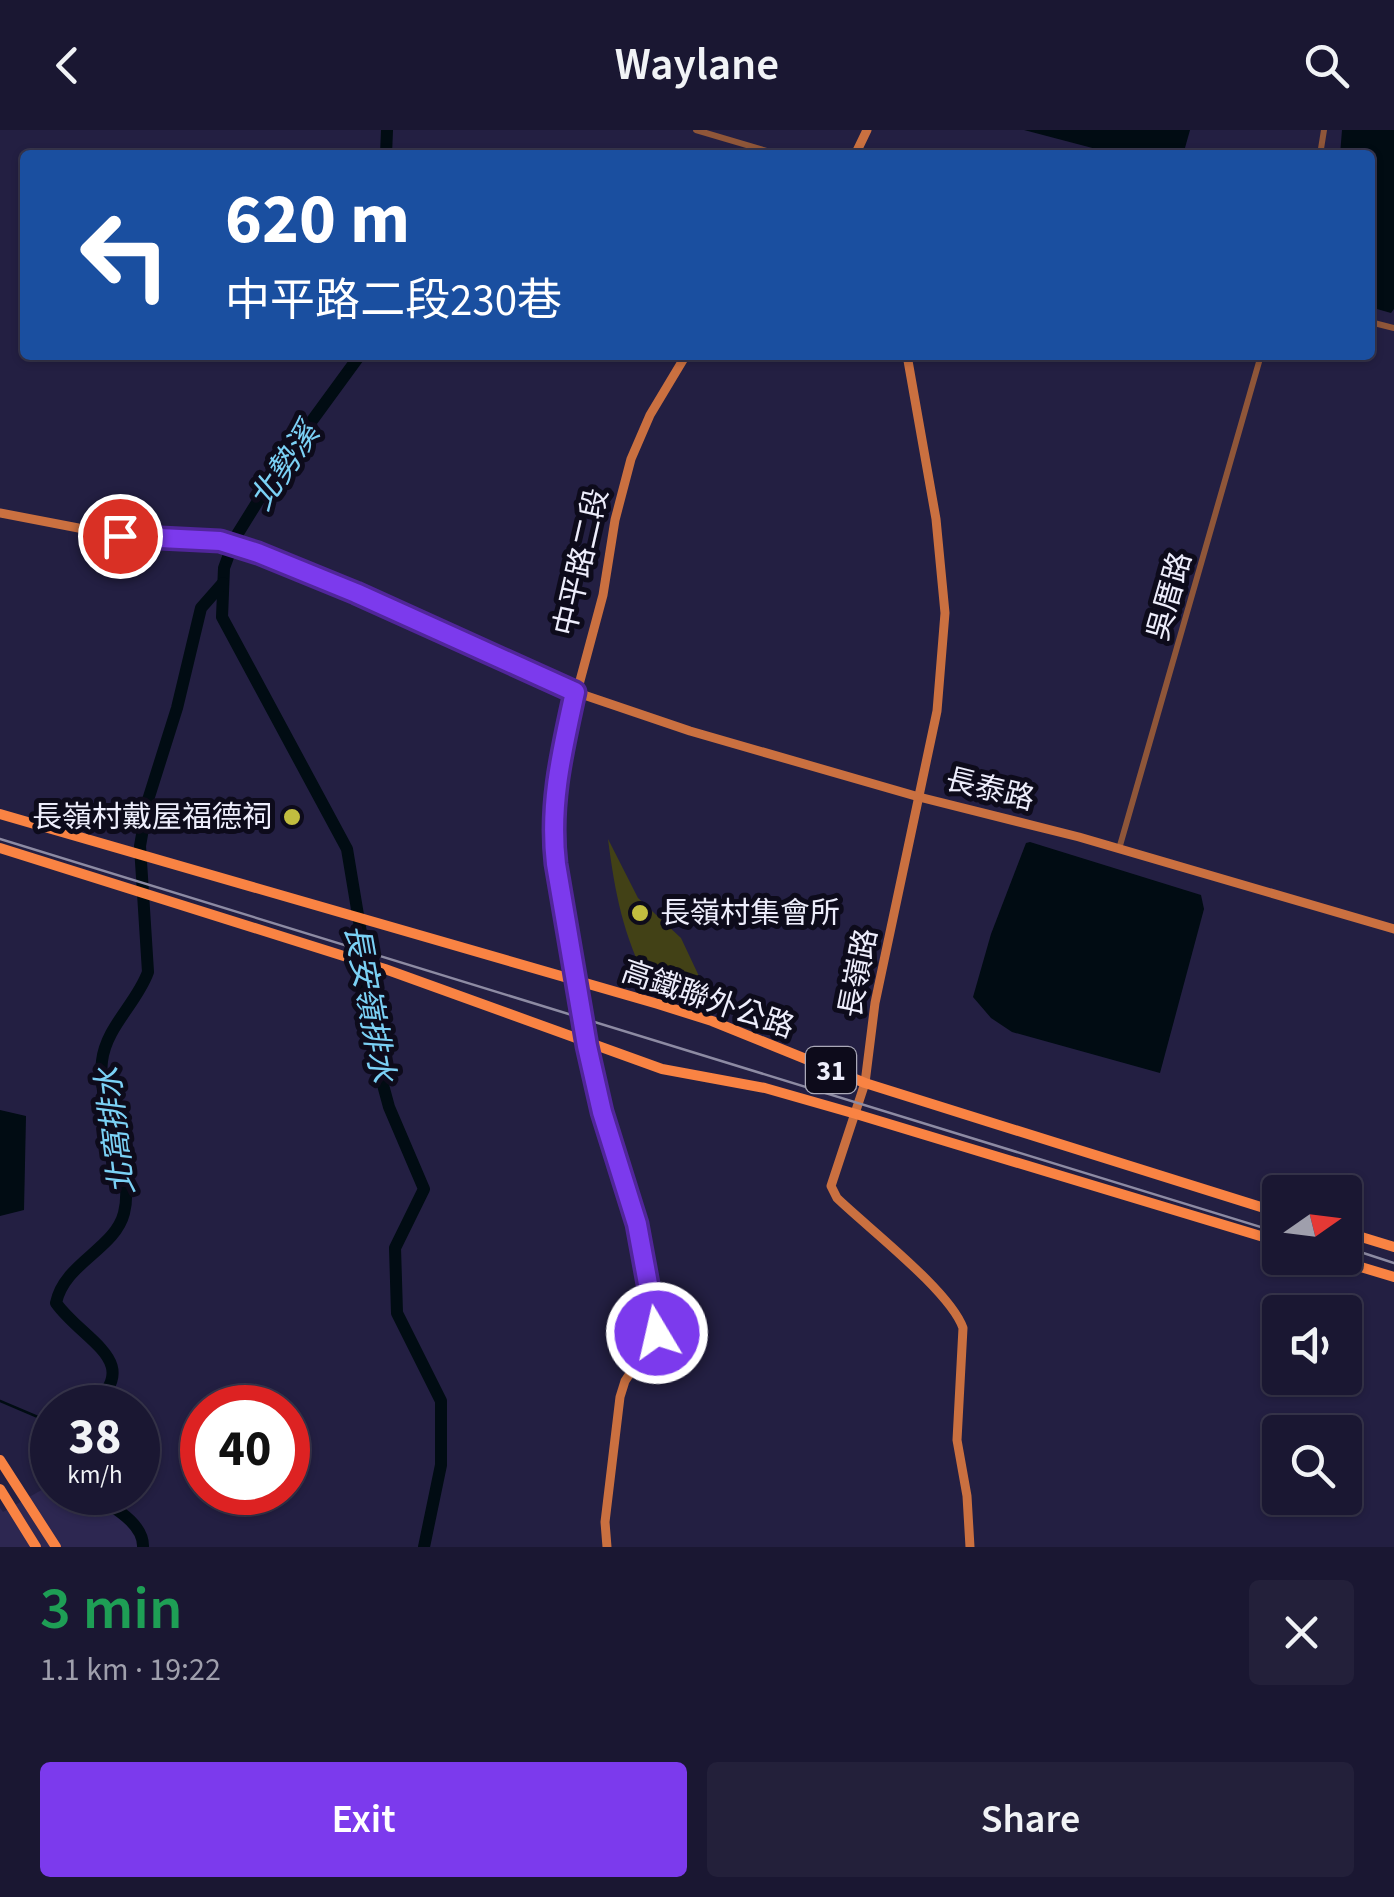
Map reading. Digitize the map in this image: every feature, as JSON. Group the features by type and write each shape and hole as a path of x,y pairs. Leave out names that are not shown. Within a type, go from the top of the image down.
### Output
{"main road":[{"name":"高鐵聯外公路","path":"0,814 712,1021 865,1083 1262,1207"},
{"name":"31","path":"0,848 385,969 662,1069 765,1088 1262,1237"},
{"path":"1362,1237 1394,1247"},
{"path":"1362,1267 1394,1276"},
{"path":"0,1460 56,1547"},
{"path":"0,1489 36,1547"}],"street":[{"path":"696,130 763,150"},
{"name":"中平路二段","path":"606,1547 605,1522 620,1397 657,1333 637,1224 602,1112 574,981 553,836 555,782 575,692 603,595 615,520 631,459 650,415 683,360"},
{"name":"長嶺路","path":"908,360 936,520 945,613 936,711 875,1002 865,1083 832,1178 833,1192 938,1290 954,1307 963,1328 957,1440 967,1496 970,1547"},
{"name":"吳厝路","path":"1119,849 1260,360"},
{"name":"長泰路","path":"0,512 120,536 220,541 356,593 575,692 690,731 1119,849 1394,930"},
{"path":"0,1489 12,1481"}],"shaded area":[{"path":"1024,130 1190,130 1184,150 1100,150"},
{"path":"1342,130 1394,130 1391,313 1375,308 1375,150 1340,150"},
{"path":"608,839 638,898 681,938 705,989 690,1001 648,984 621,913"},
{"path":"1026,843 1201,895 1204,909 1160,1073 1012,1032 991,1018 973,997 991,934"},
{"path":"0,1110 26,1116 24,1210 0,1216"},
{"path":"30,1497 30,1515 114,1515 131,1527 138,1547 0,1547 0,1508 3,1512"}],"waterway":[{"name":"北勢溪","path":"386,150 387,130"},
{"name":"長安嶺排水","path":"356,360 284,459 235,538 224,568 222,617 347,849 362,939 370,1037 389,1107 424,1189 395,1248 397,1313 441,1401 441,1465 424,1547"},
{"name":"北窩排水","path":"109,1385 111,1365 104,1353 56,1303 69,1277 111,1237 124,1213 125,1176 105,1099 102,1061 109,1037 148,972 140,846 148,800 177,708 201,608 223,583"},
{"path":"0,1401 30,1414"},
{"name":"北窩排水","path":"123,1515 138,1530 143,1547"}],"railway":[{"path":"0,839 1262,1227"},
{"path":"1362,1253 1394,1263"}],"place":[{"name":"長嶺村戴屋福德祠","path":"292,817"},
{"name":"長嶺村集會所","path":"640,913"}],"route":[{"path":"120,536 220,541 258,553 575,692 555,782 556,864 587,1046 602,1112 637,1224 657,1333"}]}
